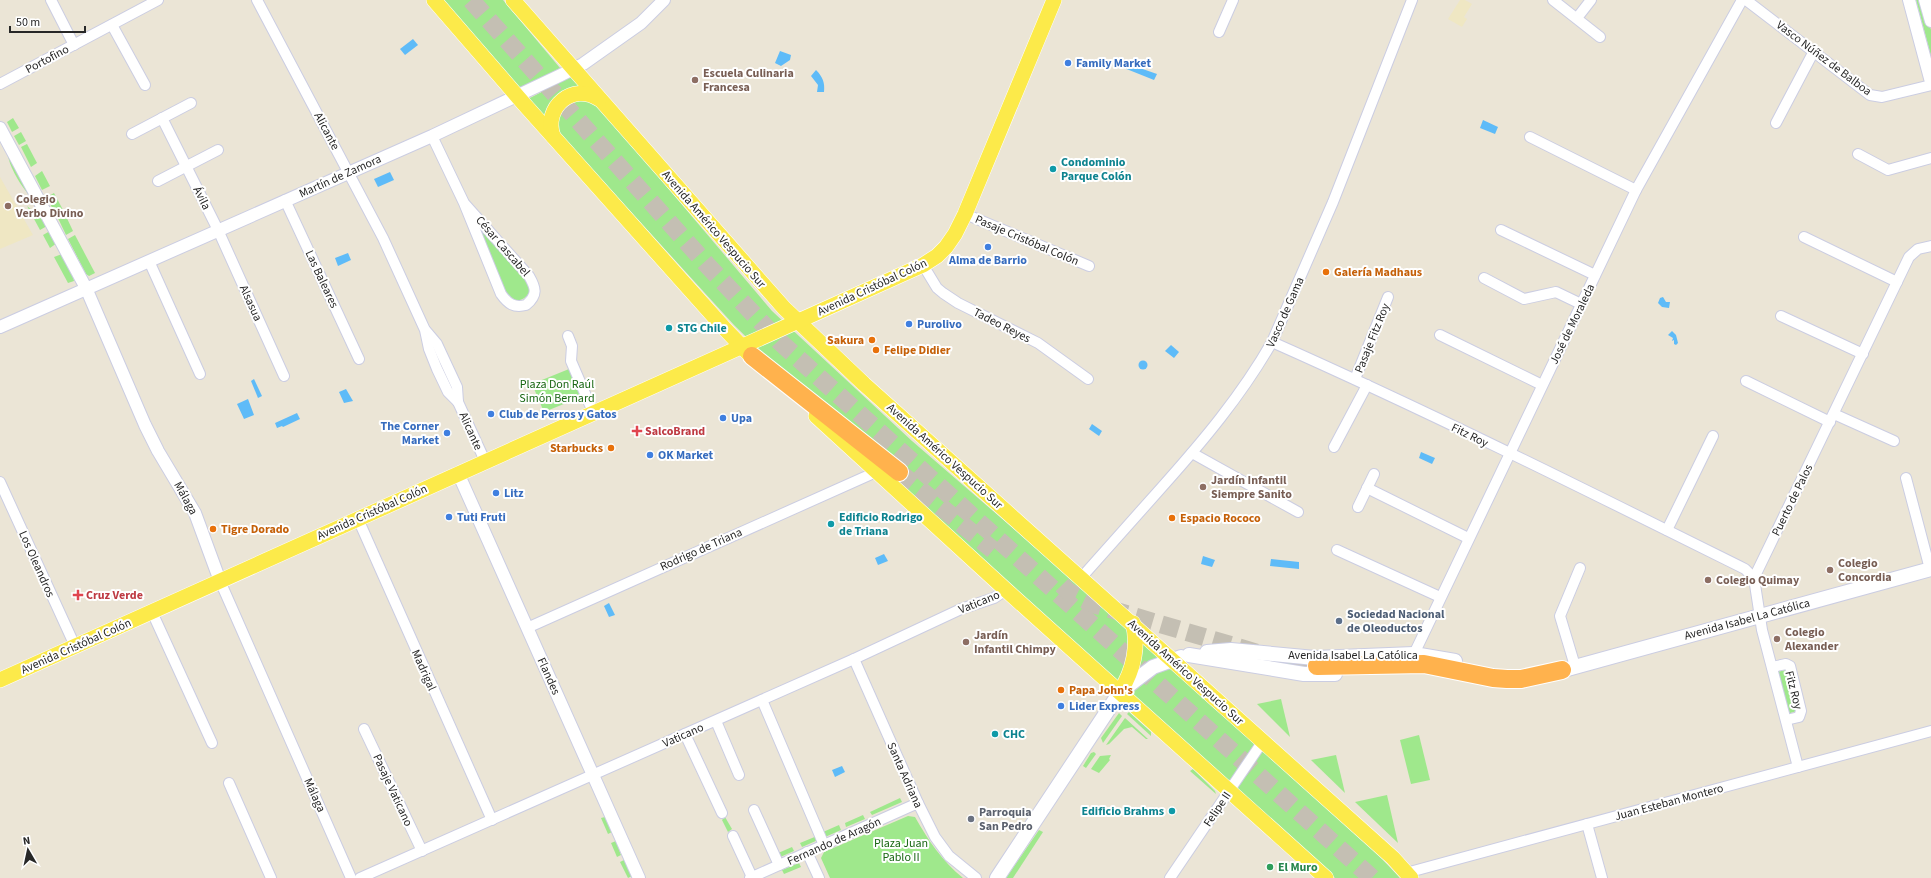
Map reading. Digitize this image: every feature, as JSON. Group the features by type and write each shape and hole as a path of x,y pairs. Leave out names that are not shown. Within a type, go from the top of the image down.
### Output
{"highway":[{"path":"747,351 900,472"},
{"path":"1317,666 1424,664 1493,678 1507,679 1522,679 1568,668"}],"main road":[{"path":"434,0 553,136 747,351 876,472 1230,790 1319,875"},
{"name":"Avenida Américo Vespucio Sur","path":"514,0 573,69 797,321 864,384 1393,858 1408,875"},
{"name":"Avenida Cristóbal Colón","path":"0,680 593,412 747,351 797,321 862,294 923,265 937,256 946,247 955,234 965,214 1054,0"},
{"path":"553,136 551,126 553,113 556,107 564,99 572,95 585,94 592,95 603,103"},
{"name":"Avenida Isabel La Católica","path":"1189,655 1304,674 1423,672 1477,684 1520,683 1568,668 1931,569"},
{"path":"1120,692 1133,662 1135,641 1132,623"},
{"name":"Avenida Isabel La Católica","path":"997,878 1120,692 1148,671 1172,660 1189,655 1230,650 1298,658 1414,654 1520,675 1568,668"}],"street":[{"path":"51,0 74,45"},
{"name":"Portofino","path":"0,84 158,0"},
{"name":"Alicante","path":"257,0 392,254 425,330 437,344 457,387 458,402 485,461"},
{"name":"Martín de Zamora","path":"0,327 284,200 432,136 573,69 641,23 664,0"},
{"path":"1219,32 1233,0"},
{"name":"Vasco de Gama","path":"1081,578 1192,453 1237,398 1272,342 1333,202 1412,0"},
{"path":"1553,0 1600,37"},
{"path":"1577,18 1591,0"},
{"name":"José de Moraleda","path":"1414,654 1468,538 1636,190 1742,0"},
{"name":"Vasco Núñez de Balboa","path":"1746,0 1874,96 1891,96 1931,84"},
{"path":"1909,0 1931,84"},
{"path":"1926,0 1931,21"},
{"path":"112,25 145,85"},
{"path":"1776,123 1814,51"},
{"path":"132,134 191,103"},
{"name":"Ávila","path":"162,118 218,230"},
{"name":"Málaga","path":"0,128 86,288 145,425 158,451 195,513 220,581 351,878"},
{"name":"César Cascabel","path":"432,136 464,203 501,294 505,300 514,306 526,305 535,294 536,289 529,276 464,203"},
{"path":"1530,137 1636,190"},
{"path":"158,181 218,150"},
{"path":"1858,154 1888,170 1931,158"},
{"name":"Las Baleares","path":"284,200 359,359"},
{"name":"Pasaje Cristóbal Colón","path":"965,214 1089,266"},
{"name":"Alsasua","path":"218,230 284,376"},
{"path":"1501,230 1595,275"},
{"path":"1804,237 1897,282"},
{"name":"Puerto de Palos","path":"1754,578 1909,256 1918,249 1931,246"},
{"path":"149,261 200,374"},
{"name":"Tadeo Reyes","path":"923,265 937,288 943,293 958,303 1038,343 1088,379"},
{"path":"1484,278 1524,299 1556,292 1582,304"},
{"name":"Pasaje Fitz Roy","path":"1355,379 1388,297"},
{"path":"1781,316 1863,354"},
{"path":"1440,335 1542,385"},
{"path":"568,336 572,346 571,361 593,412"},
{"name":"Fitz Roy","path":"1272,342 1355,379 1745,569 1754,578 1760,616 1798,767"},
{"path":"1746,380 1832,418 1894,441"},
{"name":"Pasaje Fitz Roy","path":"1334,447 1367,385"},
{"path":"1667,530 1713,436"},
{"path":"1192,453 1298,512"},
{"name":"Rodrigo de Triana","path":"527,628 876,472"},
{"name":"Flandes","path":"458,473 640,878"},
{"path":"1358,507 1374,474"},
{"path":"1906,478 1931,569"},
{"name":"Los Oleandros","path":"0,482 75,646"},
{"path":"1367,488 1468,538"},
{"name":"Madrigal","path":"358,519 492,820"},
{"path":"1337,550 1440,597"},
{"path":"1568,668 1560,616 1580,568"},
{"name":"Vaticano","path":"360,878 716,721 961,609 994,598 1006,590"},
{"path":"152,612 212,743"},
{"name":"Santa Adriana","path":"854,659 918,803 942,848 961,868 976,878"},
{"name":"Fitz Roy","path":"1772,667 1786,664 1790,666 1801,711 1799,716 1786,720"},
{"path":"762,700 824,845"},
{"path":"716,721 739,775"},
{"name":"Pasaje Vaticano","path":"364,728 422,851"},
{"name":"Juan Esteban Montero","path":"1408,875 1588,824 1931,731"},
{"path":"685,734 722,813"},
{"name":"Felipe II","path":"1170,878 1263,741"},
{"path":"229,783 271,878"},
{"name":"Fernando de Aragón","path":"751,878 918,803"},
{"path":"754,810 779,865"},
{"path":"1588,824 1602,878"},
{"path":"733,836 751,878"},
{"path":"807,852 819,878"}],"shaded area":[{"path":"1460,0 1465,0 1472,4 1464,17 1467,19 1462,27 1448,19"},
{"name":"Colegio Verbo Divino","path":"0,177 33,235 0,249"}],"green space":[{"path":"443,0 503,0 560,68 520,89"},
{"path":"1916,0 1923,0 1931,30 1931,56"},
{"path":"573,76 772,311 912,441 1117,618 1208,703 1367,843 1400,878 1335,878 957,536 807,396 734,325 528,99"},
{"path":"13,118 19,128 12,132 7,122"},
{"path":"21,132 26,141 19,145 14,136"},
{"path":"27,144 37,163 31,167 21,147"},
{"path":"7,151 34,201 17,178 10,164"},
{"path":"42,171 50,186 42,190 35,176"},
{"path":"54,193 63,210 55,214 47,197"},
{"path":"27,206 43,219 47,226 40,230"},
{"path":"64,212 73,231 66,235 57,216"},
{"path":"477,224 525,277 530,292 521,300 514,299 505,291"},
{"path":"50,231 57,243 50,248 43,235"},
{"path":"75,235 95,273 89,276 86,274 68,239"},
{"path":"62,254 73,276 74,281 68,283 54,257"},
{"name":"Plaza Don Raúl Simón Bernard","path":"569,369 581,397 544,412 532,384"},
{"path":"1219,654 1314,662 1315,670"},
{"path":"1786,670 1797,711 1787,714 1777,672"},
{"path":"1281,699 1290,737 1257,704"},
{"path":"1129,712 1151,732 1151,736 1127,714"},
{"path":"1119,713 1122,716 1103,743 1101,738"},
{"path":"1125,718 1148,739 1132,727 1124,729 1109,744 1106,745"},
{"path":"1419,735 1430,780 1411,784 1400,740"},
{"path":"1094,752 1096,754 1086,768 1083,766 1091,753"},
{"path":"1111,755 1110,760 1099,773 1091,769 1100,756"},
{"path":"1336,755 1345,793 1311,760"},
{"path":"1193,769 1215,791 1216,794 1190,771"},
{"path":"1387,795 1398,843 1355,802"},
{"path":"900,798 902,802 872,815 870,812"},
{"path":"863,815 865,819 846,827 845,823"},
{"name":"Plaza Juan Pablo II","path":"908,816 915,817 936,850 948,865 963,878 830,878 821,858 824,852"},
{"path":"605,817 612,832 608,834 601,818"},
{"path":"725,817 732,829 728,832 722,820"},
{"path":"839,825 841,830 825,837 823,832"},
{"path":"1039,830 1043,832 1013,878 1006,878"},
{"path":"817,836 818,840 802,847 800,843"},
{"path":"616,841 621,855 617,857 611,843"},
{"path":"792,847 794,851 778,858 776,854"},
{"path":"624,860 632,876 628,878 620,862"},
{"path":"799,863 801,867 784,874 782,870"}],"water":[{"path":"413,39 418,45 405,55 400,49"},
{"path":"780,51 791,55 790,60 781,66 775,63"},
{"path":"1127,61 1134,64 1134,66 1157,74 1154,80 1124,68"},
{"path":"816,70 823,80 824,92 817,92 818,85 811,76"},
{"path":"1483,120 1498,127 1495,134 1480,128"},
{"path":"390,172 394,180 378,187 374,179"},
{"path":"348,253 351,260 338,266 335,258"},
{"path":"1663,297 1666,302 1670,302 1669,308 1662,307 1658,303 1660,298"},
{"path":"1672,331 1676,335 1678,343 1676,345 1674,344 1674,340 1672,341 1673,338 1668,335"},
{"path":"1171,345 1179,352 1174,358 1165,351"},
{"path":"1141,361 1145,361 1147,365 1145,369 1141,369 1139,367 1139,363"},
{"path":"254,379 262,396 258,398 251,381"},
{"path":"346,389 353,401 344,403 339,392"},
{"path":"248,399 254,415 244,419 237,404"},
{"path":"297,413 300,419 283,427 277,428 275,423"},
{"path":"1092,424 1102,431 1099,436 1089,429"},
{"path":"1421,452 1435,458 1432,464 1419,458"},
{"path":"884,554 888,561 878,565 875,558"},
{"path":"1203,556 1215,560 1212,567 1201,564"},
{"path":"1271,559 1299,562 1299,569 1270,566"},
{"path":"609,603 615,615 609,617 604,606"},
{"path":"842,766 845,772 835,777 832,770"}],"tunnel":[{"path":"471,0 708,266 779,341 1372,878"},
{"path":"899,472 993,550"},
{"path":"1062,585 1069,592 1093,604 1301,666 1317,666"}],"place":[{"name":"Family Market","path":"1068,63"},
{"name":"Escuela Culinaria Francesa","path":"695,80"},
{"name":"Condominio Parque Colón","path":"1053,169"},
{"name":"Colegio Verbo Divino","path":"8,206"},
{"name":"Alma de Barrio","path":"988,247"},
{"name":"Galería Madhaus","path":"1326,272"},
{"name":"Purolivo","path":"909,324"},
{"name":"STG Chile","path":"669,328"},
{"name":"Sakura","path":"872,340"},
{"name":"Felipe Didier","path":"876,350"},
{"name":"Club de Perros y Gatos","path":"491,414"},
{"name":"Upa","path":"723,418"},
{"name":"SalcoBrand","path":"637,431"},
{"name":"The Corner Market","path":"447,433"},
{"name":"Starbucks","path":"611,448"},
{"name":"OK Market","path":"650,455"},
{"name":"Jardín Infantil Siempre Sanito","path":"1203,487"},
{"name":"Litz","path":"496,493"},
{"name":"Tuti Fruti","path":"449,517"},
{"name":"Espacio Rococo","path":"1172,518"},
{"name":"Edificio Rodrigo de Triana","path":"831,524"},
{"name":"Tigre Dorado","path":"213,529"},
{"name":"Colegio Concordia","path":"1830,570"},
{"name":"Colegio Quimay","path":"1708,580"},
{"name":"Cruz Verde","path":"78,595"},
{"name":"Sociedad Nacional de Oleoductos","path":"1339,621"},
{"name":"Colegio Alexander","path":"1777,639"},
{"name":"Jardín Infantil Chimpy","path":"966,642"},
{"name":"Papa John's","path":"1061,690"},
{"name":"Lider Express","path":"1061,706"},
{"name":"CHC","path":"995,734"},
{"name":"Edificio Brahms","path":"1172,811"},
{"name":"Parroquia San Pedro","path":"971,819"},
{"name":"El Muro","path":"1270,867"}]}
